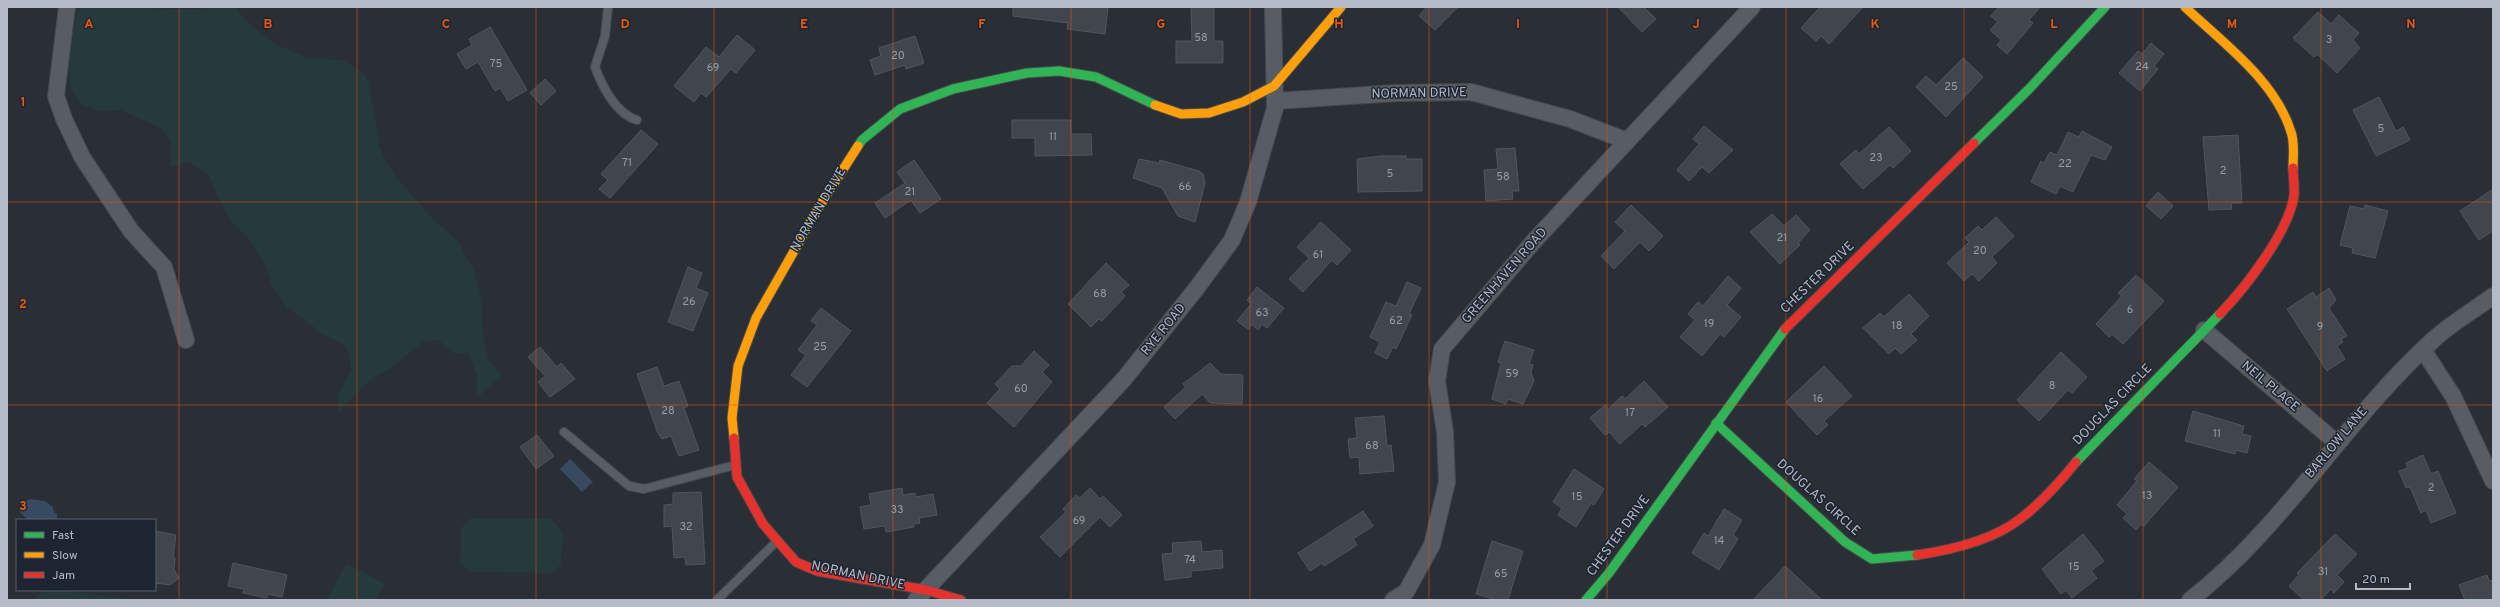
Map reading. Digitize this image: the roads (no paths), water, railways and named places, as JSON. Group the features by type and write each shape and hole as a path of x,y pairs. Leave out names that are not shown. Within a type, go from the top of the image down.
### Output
{"street":[{"path":"66,7 56,96 64,119 82,157 131,231 164,267 186,340"},
{"name":"RYE ROAD","path":"921,595 1124,379 1196,289 1232,240 1248,202 1275,108 1273,7"},
{"path":"1274,94 1341,7"},
{"name":"GREENHAVEN ROAD","path":"1405,597 1432,545 1447,482 1445,432 1437,381 1442,349 1534,241 1752,7"},
{"name":"CHESTER DRIVE","path":"1586,600 1608,573 1783,331 2030,88 2105,7"},
{"name":"DOUGLAS CIRCLE","path":"1716,423 1845,542 1872,560 1893,559 1939,552 1990,535 2020,519 2062,479 2090,446 2243,290 2280,233 2294,196 2292,132 2281,108 2257,76 2185,7"},
{"name":"NORMAN DRIVE","path":"921,595 817,570 796,562 776,542 762,524 737,477 732,418 738,366 756,318 819,207 862,140 900,109 953,89 1027,73 1059,71 1096,77 1149,103 1181,114 1209,113 1274,94 1471,92 1570,119 1627,141"},
{"name":"BARLOW LANE","path":"2190,600 2256,539 2367,408 2432,340 2493,296"},
{"name":"NEIL PLACE","path":"2204,330 2337,443"},
{"path":"2423,350 2453,396 2493,481"},
{"path":"921,595 961,600"}],"lane":[{"path":"608,7 605,36 595,67 601,81 626,117 637,120"},
{"path":"564,432 629,486 644,489 736,464"},
{"path":"717,600 776,542"}],"water":[{"path":"570,459 593,482 582,492 560,469"},
{"path":"30,499 45,501 53,507 54,512 57,514 57,519 27,519 20,512 19,507 22,502"}]}
